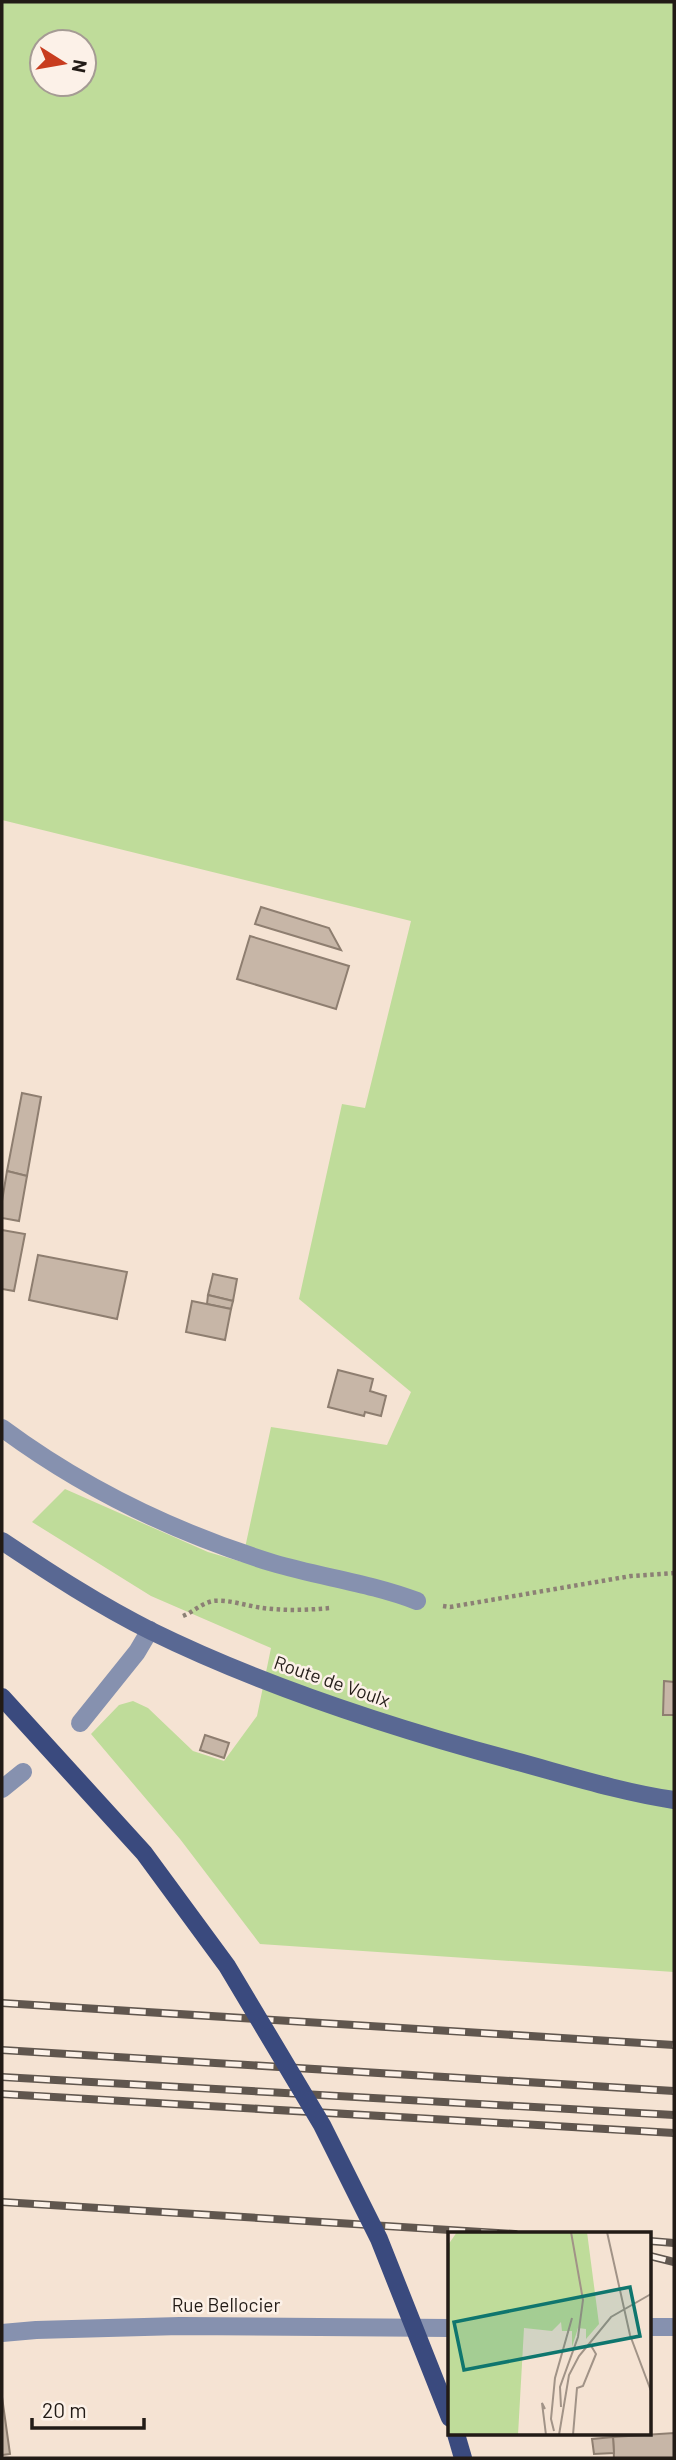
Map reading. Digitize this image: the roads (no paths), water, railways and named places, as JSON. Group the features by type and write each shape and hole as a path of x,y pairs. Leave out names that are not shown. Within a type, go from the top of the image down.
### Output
{"main road":[{"name":"Route de Voulx","path":"2,1541 84,1593 150,1630 223,1664 438,1741 631,1793 674,1800"},
{"path":"2,1697 144,1853 227,1966 322,2125 351,2182 379,2239 448,2413"},
{"path":"457,2436 463,2458"}],"street":[{"path":"2,1429 36,1454 104,1494 217,1544 275,1563 393,1592 417,1601"},
{"path":"80,1723 137,1652 150,1630"},
{"path":"2,1789 23,1772"},
{"name":"Rue Bellocier","path":"2,2333 180,2326 448,2328"},
{"path":"652,2327 674,2327"}],"railway":[{"path":"2,2003 674,2045"},
{"path":"2,2050 674,2091"},
{"path":"2,2077 674,2115"},
{"path":"2,2094 674,2133"},
{"path":"2,2202 483,2232"},
{"path":"652,2241 674,2243"},
{"path":"652,2256 674,2262"}]}
